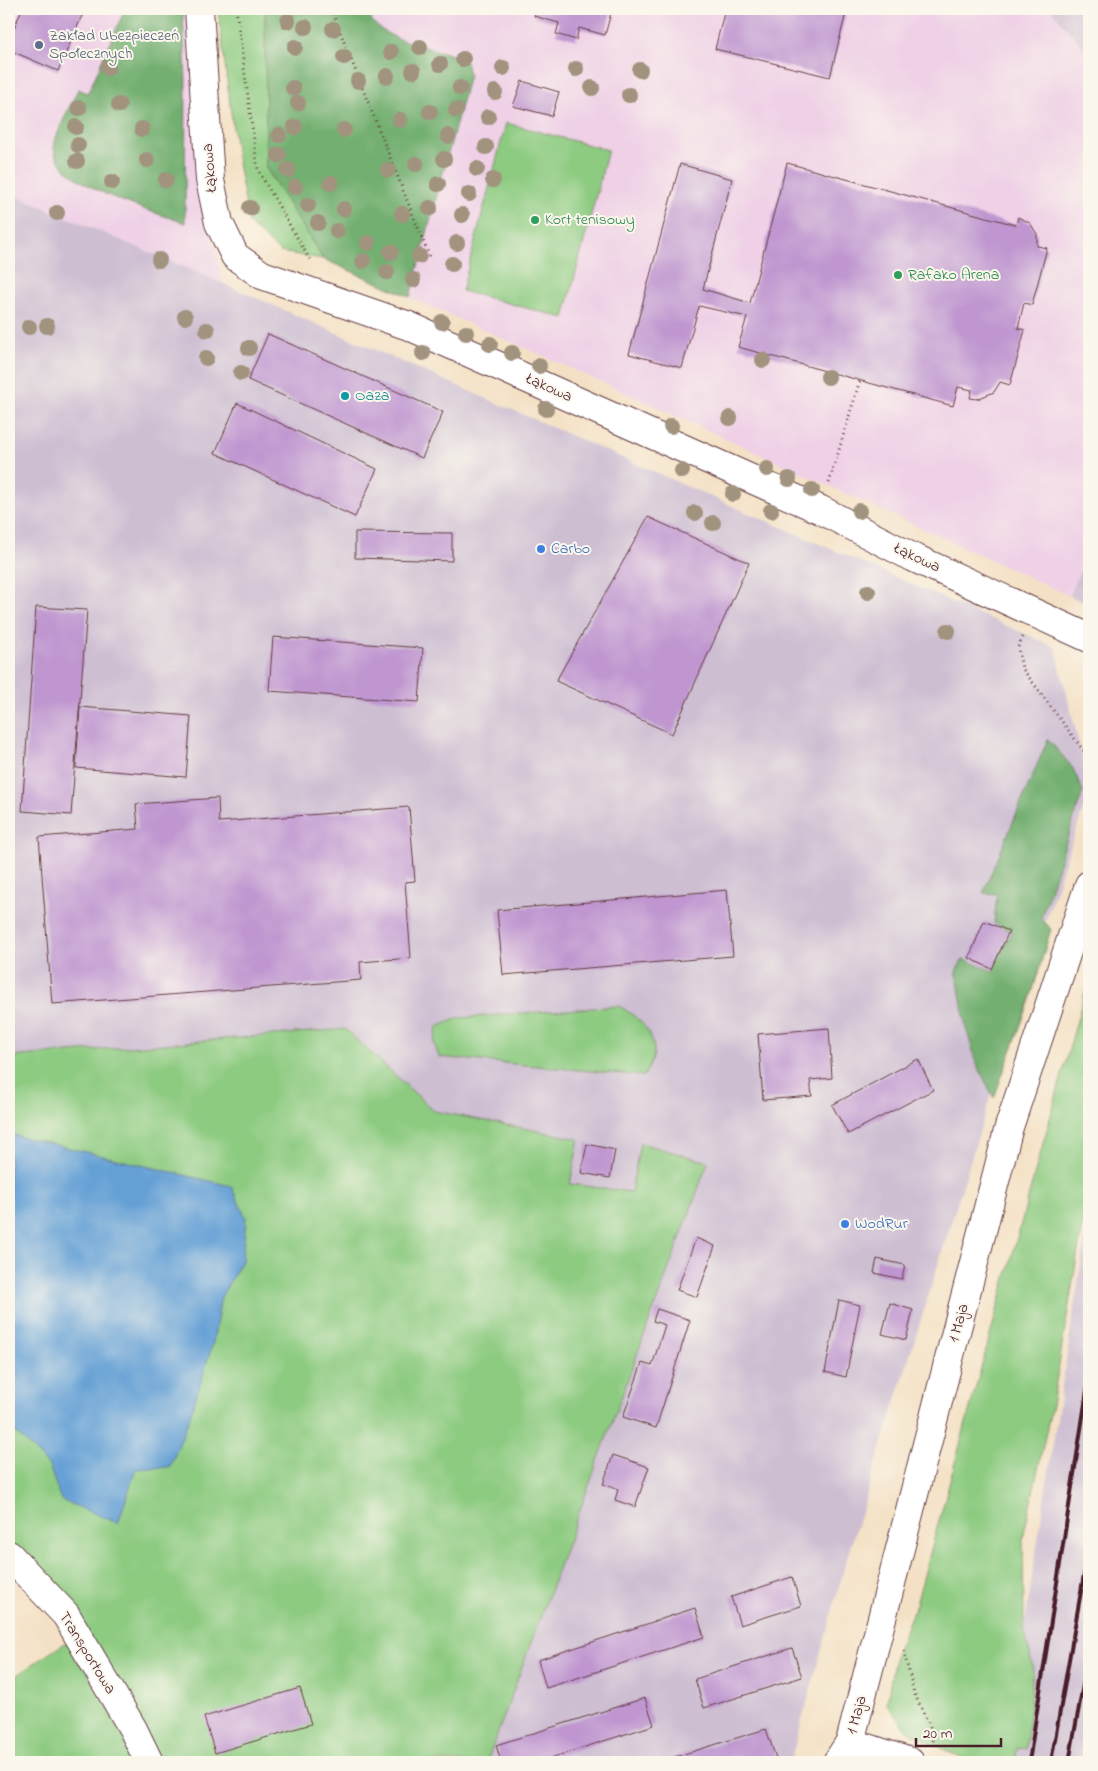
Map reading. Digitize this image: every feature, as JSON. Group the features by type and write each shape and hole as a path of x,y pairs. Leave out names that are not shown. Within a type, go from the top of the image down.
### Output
{"street":[{"name":"Łąkowa","path":"199,9 213,204 219,223 235,256 249,268 285,284 409,326 821,510 910,556 1089,638"},
{"name":"1 Maja","path":"843,1752 1009,1127 1089,885"},
{"name":"Transportowa","path":"9,1555 66,1615 133,1729 149,1762"},
{"path":"843,1752 919,1756"}],"path":[{"path":"236,9 258,170 292,232 314,267"},
{"path":"331,9 430,258"},
{"path":"821,510 860,380"},
{"path":"1035,612 1018,647 1022,668 1089,758"},
{"path":"904,1650 914,1693 934,1735 919,1756"}],"shaded area":[{"path":"9,9 189,9 197,70 195,187 216,250 222,283 9,193"},
{"path":"265,9 1050,9 1089,54 1089,549 1070,596 606,384 323,259"},
{"path":"1050,9 1089,9 1089,54"},
{"path":"9,193 222,283 1055,647 1089,783 1089,792 1041,934 849,1551 791,1760 784,1762 487,1762 667,1270 640,1144 631,1192 570,1184 578,1139 434,1111 345,1029 9,1058"},
{"path":"1089,549 1089,605 1070,596"},
{"path":"1089,1213 1089,1762 1015,1762 1017,1748 1026,1750 1033,1668 1024,1629"}],"green space":[{"path":"125,9 183,9 186,81 185,223 130,204 87,185 70,173 58,160 54,146 78,89 88,93"},
{"path":"218,9 265,9 266,167 323,259 280,252 249,223 236,152"},
{"path":"265,9 366,9 372,21 382,30 395,37 466,61 469,75 410,297 323,259 266,168"},
{"name":"Kort tenisowy","path":"506,123 608,150 564,318 462,291"},
{"path":"1048,739 1072,767 1083,791 1041,918 1051,929 1030,1000 994,1098 977,1065 966,1028 956,971 963,959 993,971 1011,932 994,923 997,894 983,893"},
{"path":"1089,977 1089,1186 1053,1400 1023,1538 1024,1629 1033,1668 1026,1749 1017,1748 1015,1762 968,1762 907,1730 887,1704 895,1655 916,1604"},
{"path":"619,1006 639,1020 653,1041 653,1058 644,1076 439,1057 434,1043 437,1027 458,1018"},
{"path":"345,1029 434,1111 579,1139 570,1184 631,1192 640,1143 708,1162 487,1762 9,1762 9,1680 77,1635 9,1556 9,1057"}],"water":[{"path":"9,1134 231,1186 246,1218 242,1261 221,1297 213,1343 189,1419 170,1467 136,1469 118,1523 61,1500 49,1466 9,1425"}],"building":[{"name":"Zakład Ubezpieczeń Społecznych","path":"22,9 85,9 58,71 9,50 9,40"},
{"path":"536,9 612,9 605,35 579,28 576,40 556,34 559,23 534,16"},
{"path":"725,9 847,9 830,77 715,49"},
{"path":"522,81 559,92 552,116 513,106"},
{"name":"Rafako Arena","path":"787,163 1016,225 1018,217 1030,223 1037,234 1037,246 1047,248 1032,305 1024,303 1018,328 1025,330 1010,385 1000,382 994,392 977,399 970,398 972,390 958,387 953,406 738,347 747,317 699,306 682,368 629,354 680,164 732,179 703,289 750,303"},
{"name":"Oaza","path":"268,334 443,412 422,458 248,380"},
{"path":"237,403 377,469 355,517 215,453"},
{"path":"648,517 749,563 672,734 556,681"},
{"path":"355,532 452,533 452,561 355,558"},
{"path":"36,607 87,610 71,815 22,811"},
{"path":"273,637 423,648 419,702 269,691"},
{"path":"80,707 191,716 186,777 76,768"},
{"path":"218,798 219,822 409,807 415,881 405,882 411,958 360,962 361,980 52,1004 39,837 138,829 136,804"},
{"path":"727,890 733,956 503,975 497,910"},
{"path":"984,921 1009,931 992,969 969,958"},
{"path":"829,1028 832,1078 810,1080 812,1096 763,1100 758,1034"},
{"path":"918,1059 933,1090 848,1134 832,1105"},
{"path":"587,1144 615,1150 610,1178 581,1173"},
{"path":"696,1238 715,1246 697,1297 677,1290"},
{"path":"877,1259 905,1265 902,1279 874,1273"},
{"path":"839,1300 860,1305 846,1377 825,1372"},
{"path":"890,1303 913,1310 906,1340 882,1334"},
{"path":"657,1309 690,1320 656,1428 623,1417 642,1363 652,1366 665,1325 653,1321"},
{"path":"613,1455 649,1467 635,1507 615,1500 618,1489 603,1484"},
{"path":"792,1577 801,1606 740,1625 731,1597"},
{"path":"695,1608 704,1637 546,1688 538,1660"},
{"path":"792,1648 802,1677 704,1708 695,1679"},
{"path":"300,1688 311,1724 215,1753 204,1717"},
{"path":"645,1698 654,1725 538,1762 501,1762 496,1745"},
{"path":"766,1729 776,1758 763,1762 669,1762 668,1759"}],"railway":[{"path":"1080,9 1089,19"},
{"path":"1029,1762 1089,1378"},
{"path":"1051,1762 1089,1546"},
{"path":"1069,1762 1089,1652"}],"place":[{"name":"Zakład Ubezpieczeń Społecznych","path":"39,45"},
{"name":"Kort tenisowy","path":"535,220"},
{"name":"Rafako Arena","path":"898,275"},
{"name":"Oaza","path":"345,396"},
{"name":"Carbo","path":"541,549"},
{"name":"WodRur","path":"845,1224"}]}
